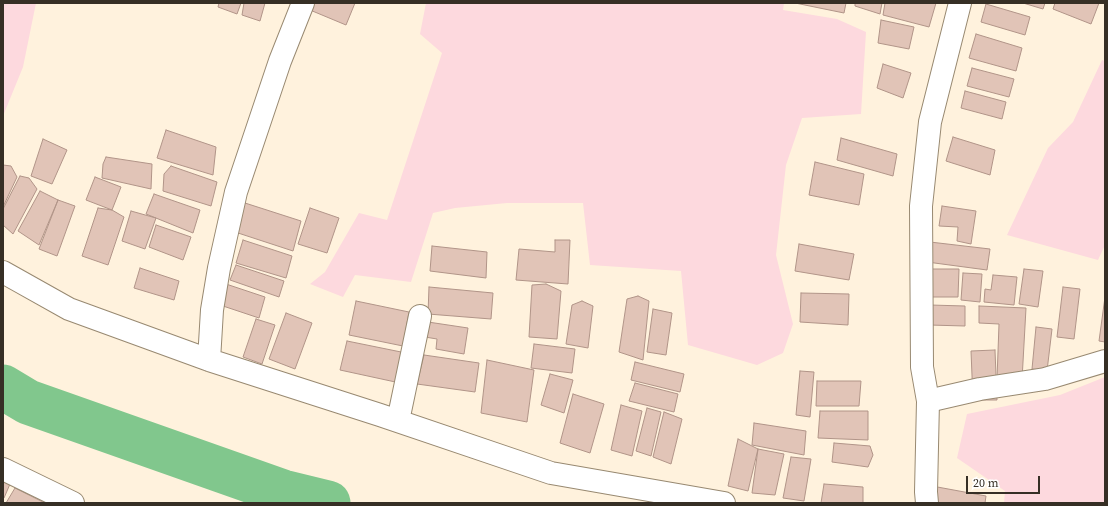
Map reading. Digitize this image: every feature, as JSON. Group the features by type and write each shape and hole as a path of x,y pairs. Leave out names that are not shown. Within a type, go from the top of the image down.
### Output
{"street":[{"path":"209,360 212,310 219,268 236,192 280,61 303,3"},
{"path":"927,503 928,401 922,367 921,206 930,122 960,3"},
{"path":"3,272 69,309 209,360 398,421 551,473 724,503"},
{"path":"398,421 420,316"},
{"path":"928,401 980,389 1045,379 1105,362"},
{"path":"3,469 73,503"}],"shaded area":[{"path":"3,3 36,3 23,67 3,116"},
{"path":"426,3 784,3 783,10 837,19 866,32 861,114 802,118 786,165 776,255 793,324 783,353 757,365 688,345 681,271 590,265 583,203 507,203 455,208 433,213 411,282 355,275 343,297 310,284 325,272 359,213 387,220 442,53 420,34"},
{"path":"1102,60 1105,61 1105,245 1098,260 1007,235 1048,148 1073,122"},
{"path":"1105,377 1105,503 1004,503 1005,491 957,458 967,414 1060,395"}],"building":[{"path":"219,3 241,3 237,14 218,7"},
{"path":"244,3 265,3 260,21 242,15"},
{"path":"313,3 355,3 346,25 310,10"},
{"path":"795,3 846,3 844,13"},
{"path":"855,3 882,3 880,14 855,6"},
{"path":"885,3 936,3 929,27 883,15"},
{"path":"1023,3 1045,3 1043,9"},
{"path":"1055,3 1099,3 1091,24 1053,9"},
{"path":"986,4 1030,17 1025,35 981,22"},
{"path":"881,20 914,27 909,49 878,43"},
{"path":"976,34 1022,48 1016,71 969,58"},
{"path":"883,64 911,73 903,98 877,88"},
{"path":"972,68 1014,79 1009,97 967,86"},
{"path":"965,91 1006,102 1002,119 961,108"},
{"path":"166,130 216,147 213,175 157,158"},
{"path":"953,137 995,150 990,175 946,161"},
{"path":"841,138 897,154 893,176 837,160"},
{"path":"43,139 67,150 52,184 31,176"},
{"path":"106,157 152,164 151,189 102,178 103,164"},
{"path":"815,162 864,174 859,205 809,195"},
{"path":"3,165 11,166 17,177 3,207"},
{"path":"171,166 217,182 211,206 163,191 164,174"},
{"path":"20,176 29,178 37,189 13,234 3,225 3,209"},
{"path":"95,177 121,187 112,210 86,200"},
{"path":"40,191 58,200 39,245 18,231"},
{"path":"154,194 200,210 193,233 146,214"},
{"path":"58,200 75,206 57,256 39,249"},
{"path":"245,203 301,221 293,251 235,232"},
{"path":"942,206 976,211 971,244 957,241 958,227 939,226"},
{"path":"98,208 112,210 124,217 108,265 82,256"},
{"path":"310,208 339,218 327,253 298,244"},
{"path":"131,211 156,218 145,249 122,241"},
{"path":"156,225 191,237 183,260 149,247"},
{"path":"243,240 292,256 286,278 236,263"},
{"path":"555,240 570,240 568,284 516,280 519,249 555,252"},
{"path":"930,242 990,249 987,270 927,262"},
{"path":"799,244 854,254 849,280 795,271"},
{"path":"432,246 487,252 486,278 430,271"},
{"path":"236,265 284,281 279,297 230,280"},
{"path":"140,268 179,281 174,300 134,288"},
{"path":"930,269 959,269 958,297 929,297"},
{"path":"1024,269 1043,271 1038,307 1019,304"},
{"path":"963,273 982,274 980,302 961,300"},
{"path":"993,275 1017,277 1014,305 984,302 985,289 991,290"},
{"path":"226,284 265,297 259,318 220,305"},
{"path":"546,284 561,291 557,339 529,337 532,285"},
{"path":"429,287 493,293 491,319 428,314"},
{"path":"1063,287 1080,289 1074,339 1057,337"},
{"path":"801,293 849,294 848,325 800,322"},
{"path":"638,296 649,301 643,360 619,352 627,299"},
{"path":"1105,297 1105,342 1099,341"},
{"path":"356,301 409,312 403,346 349,335"},
{"path":"582,301 593,306 588,348 566,344 572,305"},
{"path":"930,305 965,306 965,326 929,325"},
{"path":"979,306 1026,308 1022,380 997,379 999,324 979,323"},
{"path":"653,309 672,313 666,355 647,352"},
{"path":"286,313 312,323 295,369 269,359"},
{"path":"256,319 275,325 262,364 243,357"},
{"path":"428,322 468,328 464,354 436,349 437,339 425,337"},
{"path":"1036,327 1052,329 1047,371 1032,369"},
{"path":"347,341 406,353 400,383 340,370"},
{"path":"534,344 575,349 572,373 531,368"},
{"path":"995,350 997,400 973,400 971,351"},
{"path":"424,355 479,363 475,392 417,384"},
{"path":"487,360 534,370 527,422 481,413"},
{"path":"635,362 684,374 680,392 631,380"},
{"path":"800,371 814,372 810,417 796,415"},
{"path":"550,374 573,380 564,413 541,405"},
{"path":"817,381 861,381 859,406 816,406"},
{"path":"635,383 678,394 674,412 629,401"},
{"path":"573,394 604,404 590,453 560,443"},
{"path":"621,405 642,411 632,456 611,450"},
{"path":"647,408 661,412 651,456 636,451"},
{"path":"820,411 868,411 868,440 818,438"},
{"path":"664,412 682,419 671,464 653,457"},
{"path":"754,423 806,431 804,455 752,445"},
{"path":"738,439 758,449 748,491 728,486"},
{"path":"834,443 870,446 873,455 868,467 832,462"},
{"path":"758,449 784,454 775,495 752,493"},
{"path":"791,457 811,459 804,501 783,498"},
{"path":"3,481 10,484 4,498 3,498"},
{"path":"824,484 863,487 863,503 821,503"},
{"path":"932,486 986,496 985,503 935,503"},
{"path":"15,488 45,503 6,503"}],"waterway":[{"path":"3,387 28,402 283,492 328,503"}]}
